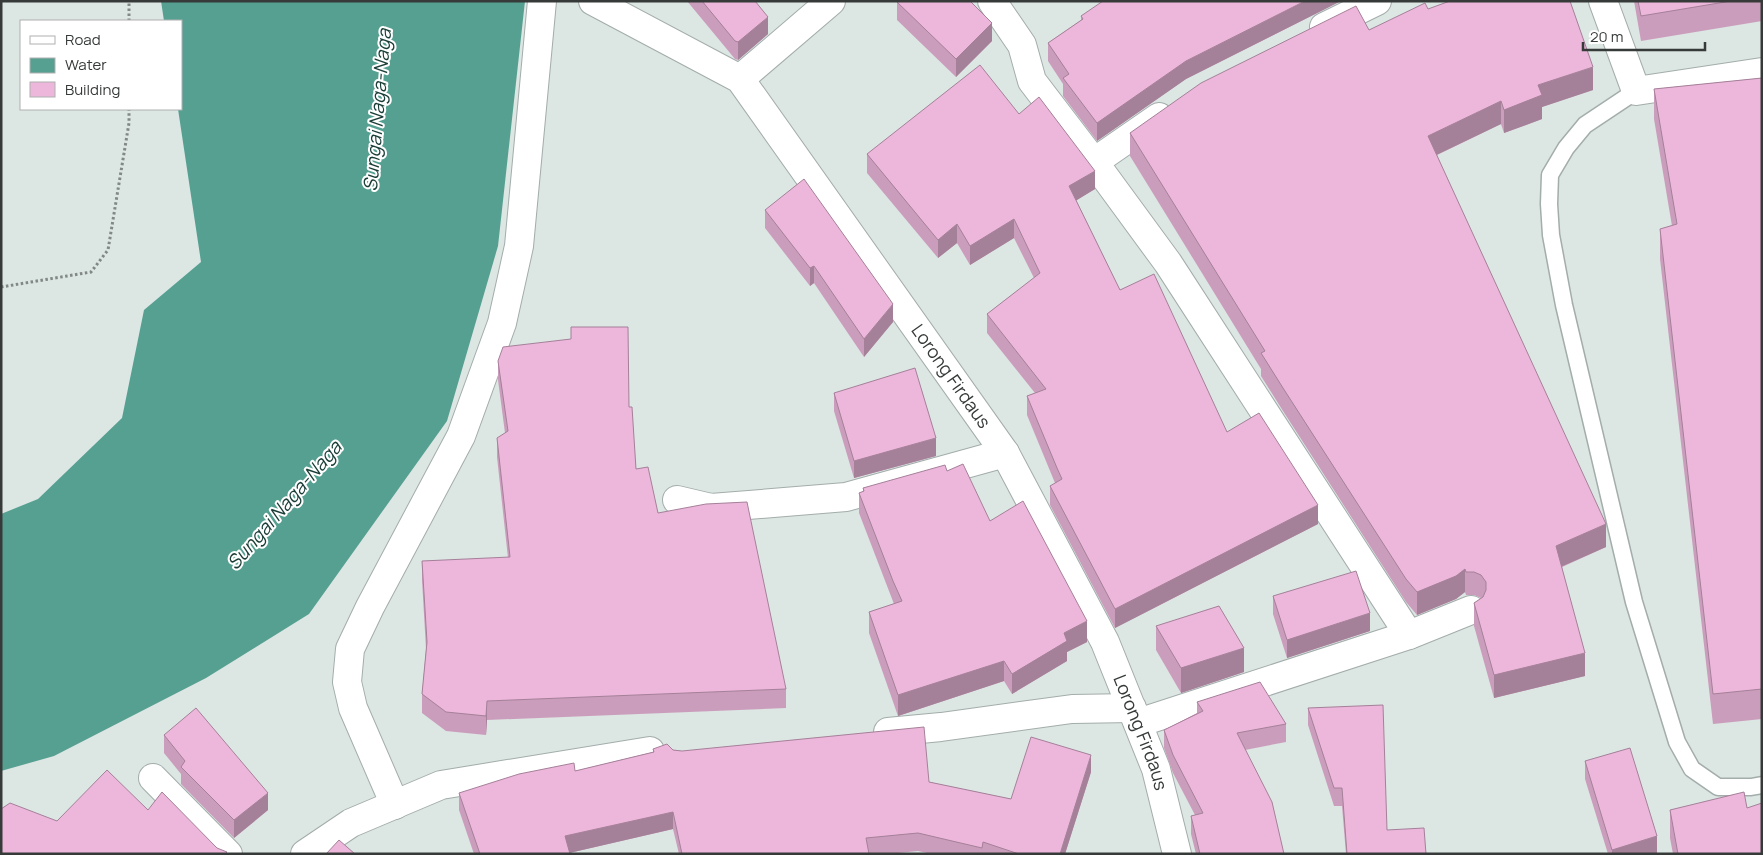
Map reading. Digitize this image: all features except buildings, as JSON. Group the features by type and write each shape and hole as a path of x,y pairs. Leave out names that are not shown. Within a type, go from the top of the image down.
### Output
{"street":[{"path":"395,805 353,708 347,682 350,649 370,607 461,436 502,323 519,246 542,1"},
{"name":"Lorong Firdaus","path":"593,1 740,79 1005,452 1105,642 1156,769 1177,854"},
{"path":"740,79 831,1"},
{"path":"992,1 1022,45 1032,81 1168,263 1409,635"},
{"path":"1297,39 1377,1"},
{"path":"1603,1 1636,91 1762,72"},
{"path":"1094,162 1178,104"},
{"path":"677,500 711,508 846,497 1005,452"},
{"path":"864,735 1072,710 1135,716 1409,635 1471,610"},
{"path":"305,854 351,823 441,785 650,751"},
{"path":"153,778 228,854"}],"lane":[{"path":"1636,91 1585,125 1566,148 1550,175 1551,235 1564,305 1634,602 1677,742 1692,769 1718,788 1762,785"}],"path":[{"path":"129,1 129,20"},
{"path":"1,287 91,272 108,250 129,123 129,110"}],"water":[{"name":"Sungai Naga-Naga","path":"161,1 525,1 498,246 447,421 309,614 206,678 54,756 1,771 1,514 38,499 122,418 144,310 201,262 178,110 182,110 182,20 164,20"}]}
